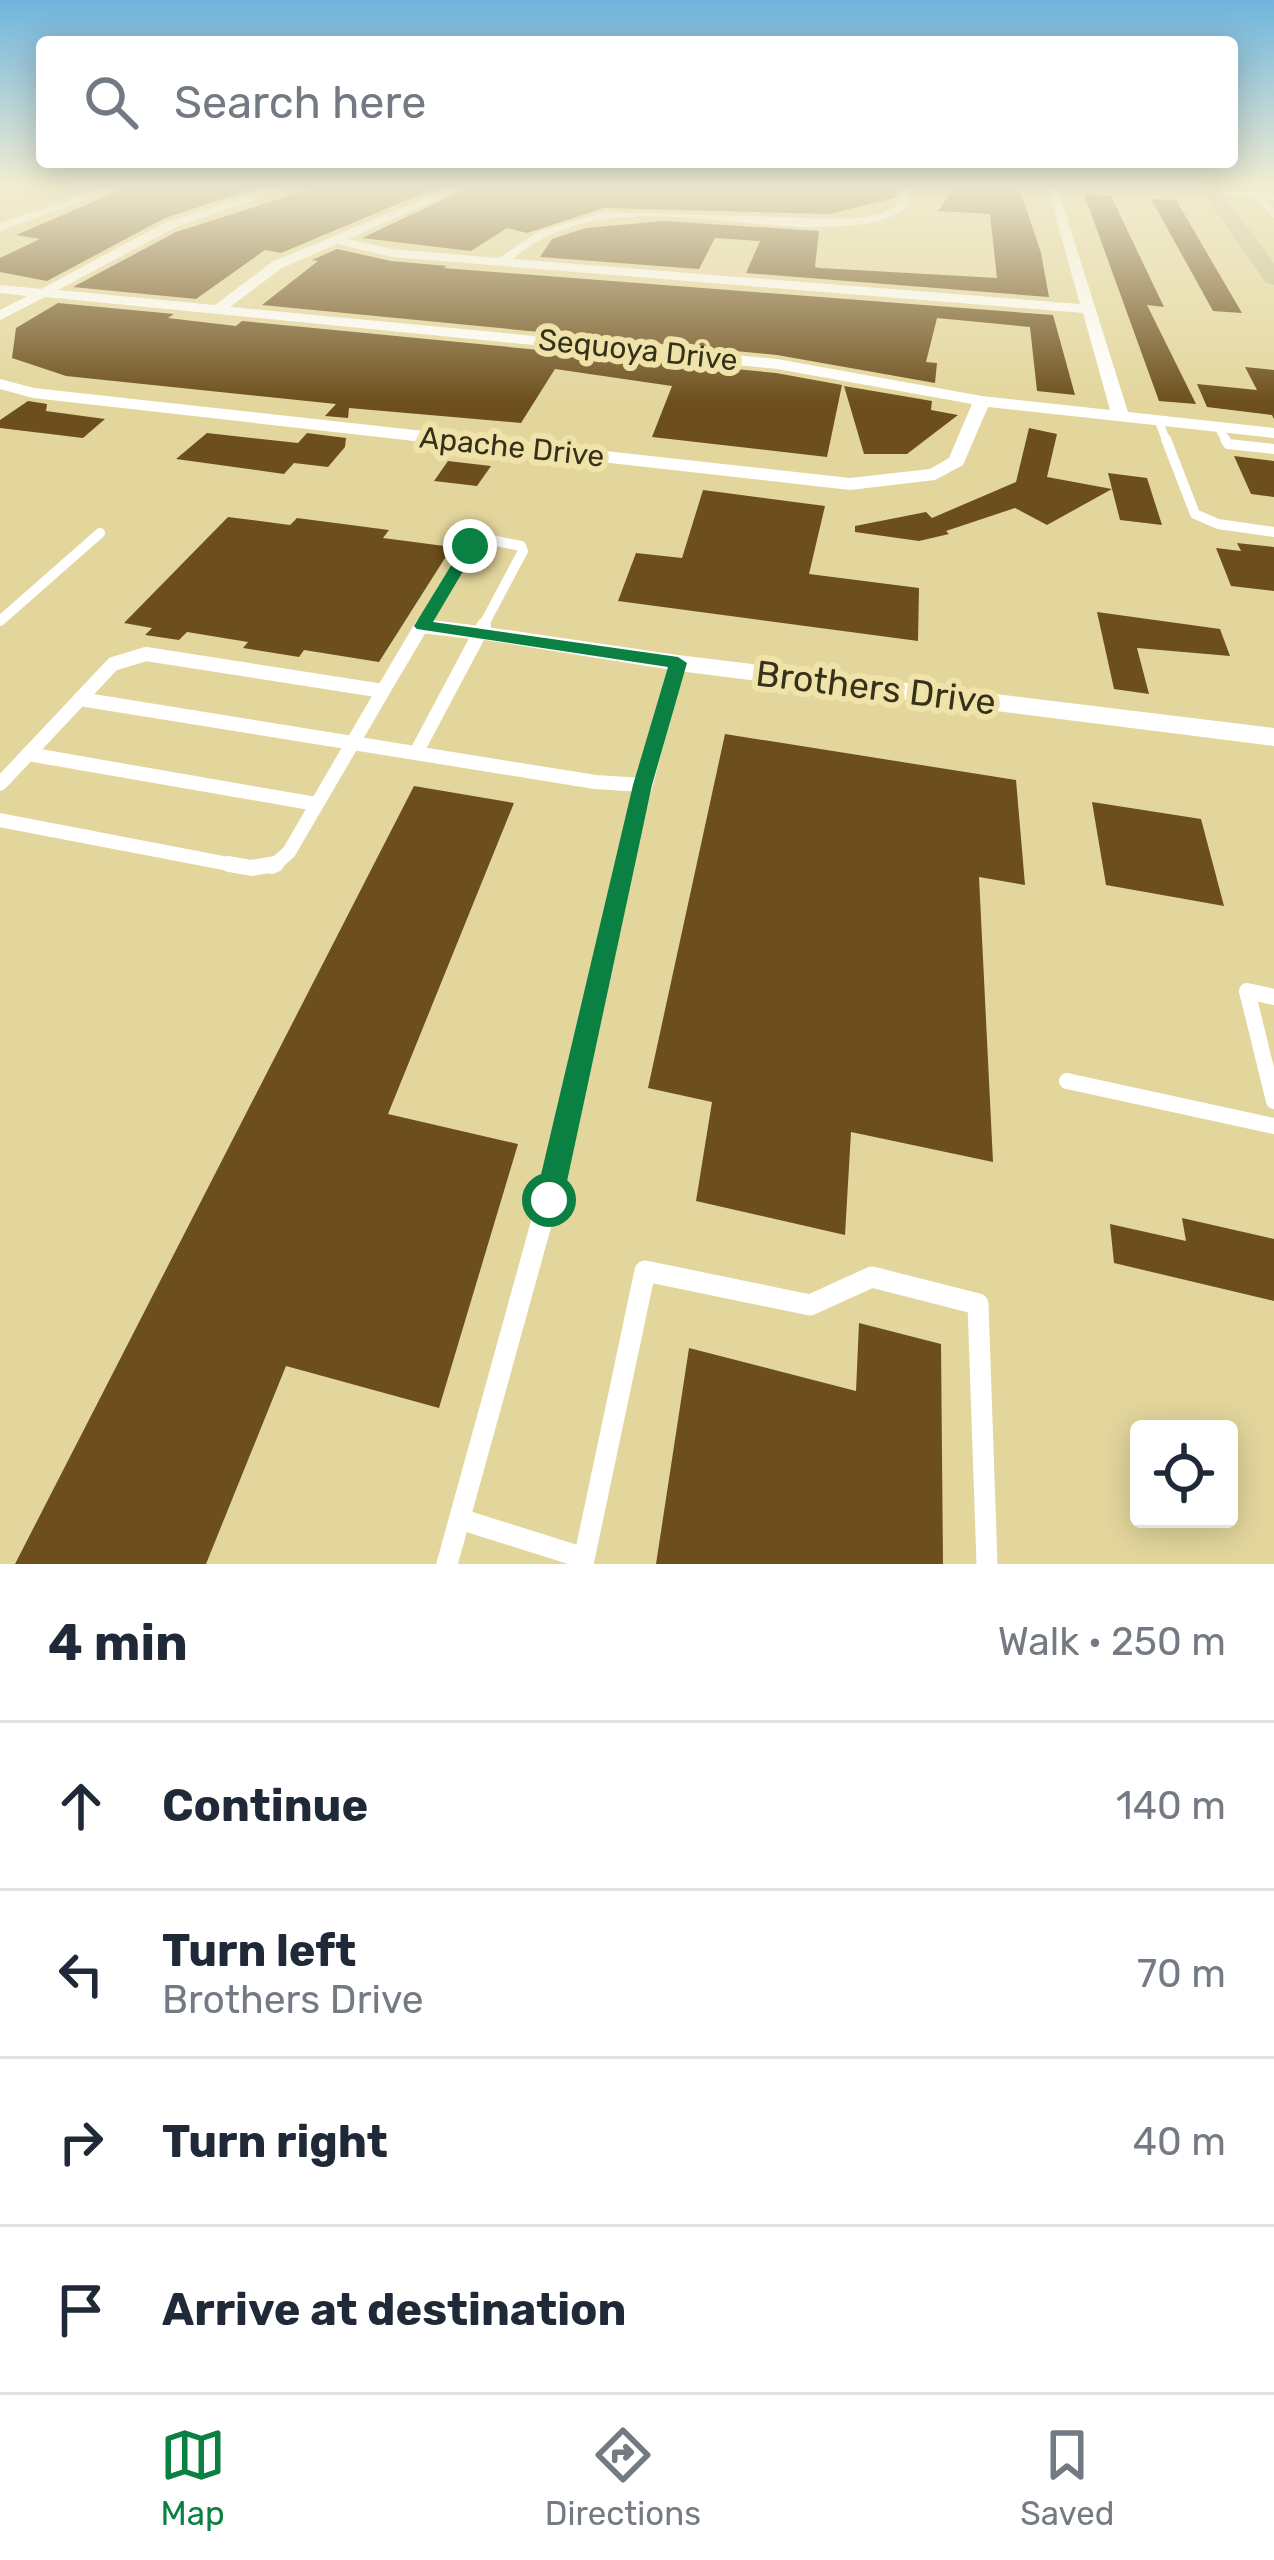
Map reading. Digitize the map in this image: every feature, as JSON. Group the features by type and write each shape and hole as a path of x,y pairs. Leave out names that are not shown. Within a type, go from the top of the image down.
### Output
{"street":[{"path":"0,316 111,256"},
{"path":"220,308 296,256"},
{"path":"433,256 1086,309"},
{"path":"503,261 508,256"},
{"path":"1071,256 1121,418"},
{"name":"Sequoya Drive","path":"0,289 777,364 982,400 1218,427 1268,440"},
{"name":"Apache Drive","path":"0,384 33,393 850,484 934,474 957,461 982,400"},
{"name":"Brothers Drive","path":"479,633 678,663 1274,736"}],"lane":[{"path":"1159,422 1195,514 1218,524 1274,532"},
{"path":"0,621 100,532"},
{"path":"0,820 251,868 272,867 289,852 470,546 486,539 516,543 523,551 416,753"},
{"path":"422,626 479,633"},
{"path":"0,784 113,664 146,654 383,691"},
{"path":"447,1564 549,1200 642,785 678,663"},
{"path":"80,699 595,782 642,785"},
{"path":"28,754 316,804"},
{"path":"1274,997 1247,992 1274,1101"},
{"path":"1067,1082 1274,1126"},
{"path":"460,1519 584,1561 645,1271 810,1305 872,1277 978,1304 987,1564"}],"building":[{"path":"94,256 47,281 0,272 0,258"},
{"path":"131,256 257,256 196,299 73,287"},
{"path":"368,256 447,266 443,268 1053,315 1075,395 1037,391 1030,327 937,318 926,362 937,363 935,383 777,355 262,305 318,261 312,260"},
{"path":"541,256 706,256 699,269"},
{"path":"753,256 816,256 815,267 820,268 997,278 995,256 1042,256 1049,297 746,273"},
{"path":"1106,256 1140,256 1164,307 1147,305 1196,404 1159,401"},
{"path":"1183,256 1209,256 1242,313 1213,311"},
{"path":"58,303 174,314 168,318 236,326 242,321 776,373 842,385 827,457 652,437 672,386 555,369 521,423 349,408 348,418 325,416 336,404 66,376 12,358 16,328"},
{"path":"1245,367 1274,370 1274,419 1207,407 1197,384 1257,390"},
{"path":"844,386 932,401 931,410 958,415 907,454 864,454"},
{"path":"28,401 47,404 46,411 105,419 83,438 0,428 0,420"},
{"path":"1029,428 1057,434 1047,477 1112,489 1047,525 1015,508 919,541 855,532 855,526 926,512 932,518 1016,482"},
{"path":"207,433 298,443 307,433 346,438 345,447 328,467 294,463 284,474 176,459"},
{"path":"1234,456 1274,461 1274,497 1251,494"},
{"path":"448,461 491,466 477,486 434,481"},
{"path":"1108,473 1147,478 1162,525 1120,520"},
{"path":"703,490 825,506 809,574 919,588 918,641 618,601 636,553 682,558"},
{"path":"228,517 290,525 297,518 389,530 383,538 452,547 379,662 304,650 299,657 187,632 179,640 145,635 152,628 124,623"},
{"path":"1237,543 1274,547 1274,591 1231,586 1216,548 1241,551"},
{"path":"1097,612 1220,629 1230,656 1137,648 1149,694 1114,689"},
{"path":"725,734 1016,780 1025,885 979,877 993,1162 851,1132 845,1235 696,1201 712,1102 648,1088"},
{"path":"414,786 514,803 388,1114 518,1144 439,1408 286,1366 206,1564 15,1564"},
{"path":"1092,802 1201,819 1224,906 1106,885"},
{"path":"1182,1218 1274,1239 1274,1301 1114,1263 1110,1224 1186,1241"},
{"path":"859,1323 941,1344 943,1564 656,1564 689,1348 856,1391"}],"route":[{"path":"470,546 422,626 678,663 642,785 549,1200"}]}
